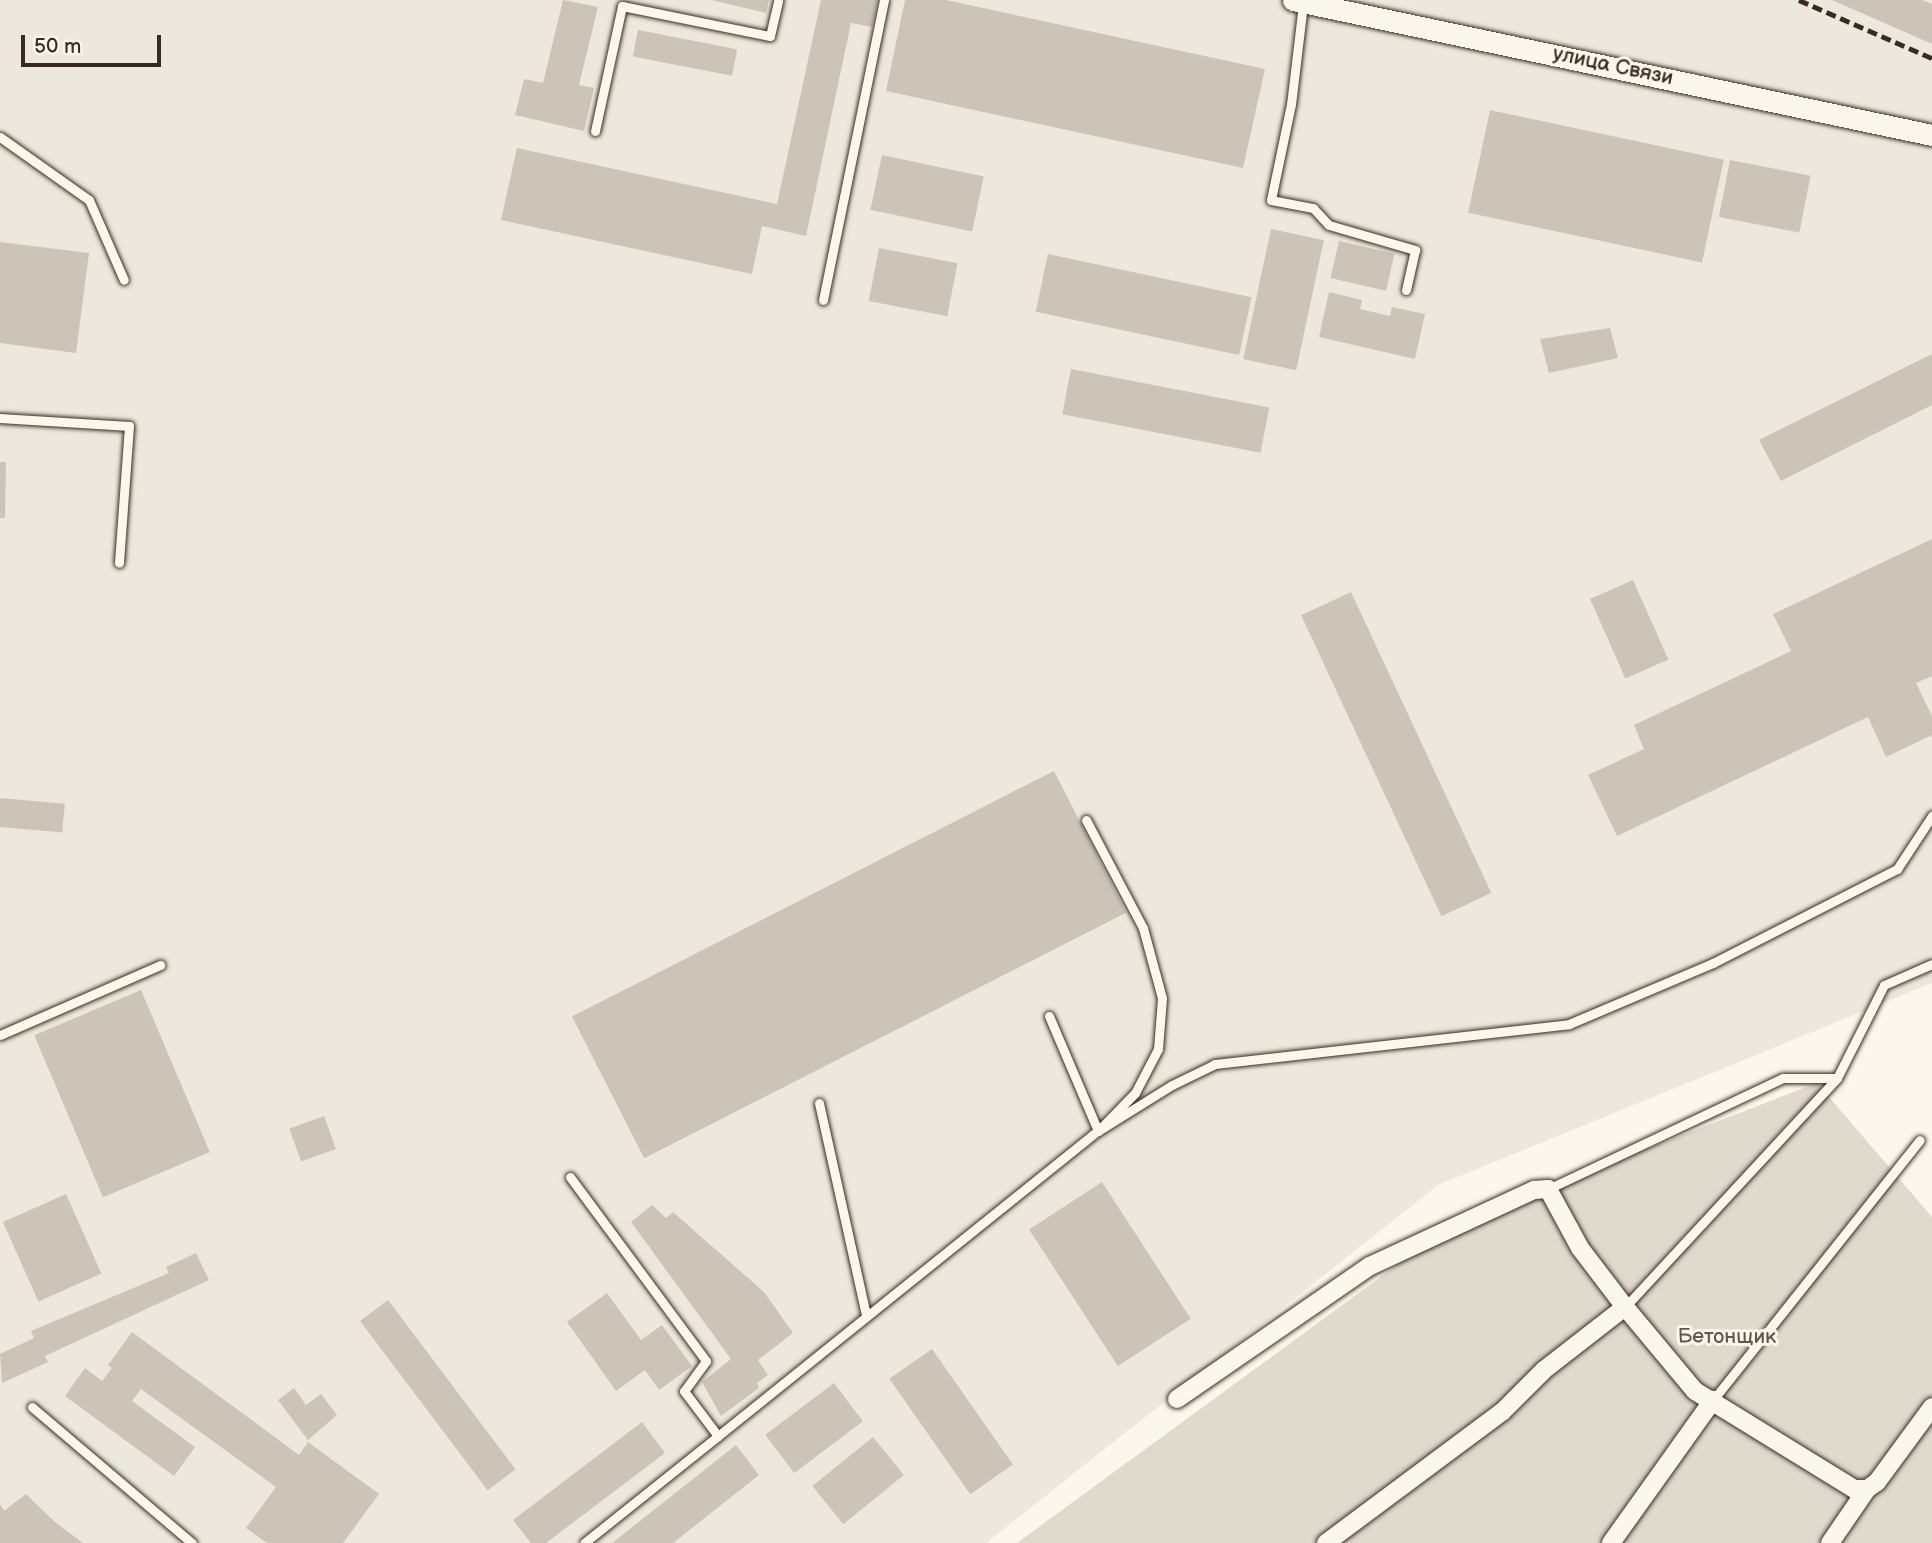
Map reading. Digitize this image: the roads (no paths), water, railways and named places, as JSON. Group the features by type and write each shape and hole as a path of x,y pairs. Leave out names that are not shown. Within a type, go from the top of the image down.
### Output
{"street":[{"name":"улица Связи","path":"1298,1 1932,135"},
{"path":"1177,1399 1370,1266 1458,1221 1534,1189 1548,1189 1580,1248 1695,1391 1840,1483 1867,1489"},
{"path":"1326,1543 1502,1412 1544,1370 1625,1307"},
{"path":"1611,1543 1713,1400"},
{"path":"1830,1543 1867,1489 1877,1482 1932,1407"}],"lane":[{"path":"595,131 622,6 770,36 778,0"},
{"path":"823,300 884,0"},
{"path":"1298,1 1291,104 1271,200 1313,208 1329,225 1415,250 1406,290"},
{"path":"0,137 89,200 124,280"},
{"path":"0,418 129,426 119,563"},
{"path":"1098,1131 1214,1064 1569,1024 1713,963 1897,869 1932,816"},
{"path":"584,1543 1098,1131 1135,1093 1158,1049 1162,999 1143,928 1086,820"},
{"path":"1625,1307 1837,1078 1884,985 1932,964"},
{"path":"0,1035 160,965"},
{"path":"1049,1016 1098,1131"},
{"path":"1548,1189 1783,1078 1837,1078"},
{"path":"819,1102 866,1315"},
{"path":"1713,1400 1920,1140"},
{"path":"569,1177 706,1361 684,1391 718,1436"},
{"path":"32,1407 192,1543"}],"railway":[{"path":"1799,0 1932,58"}],"park label":[{"name":"Бетонщик","path":"1727,1337"}]}
